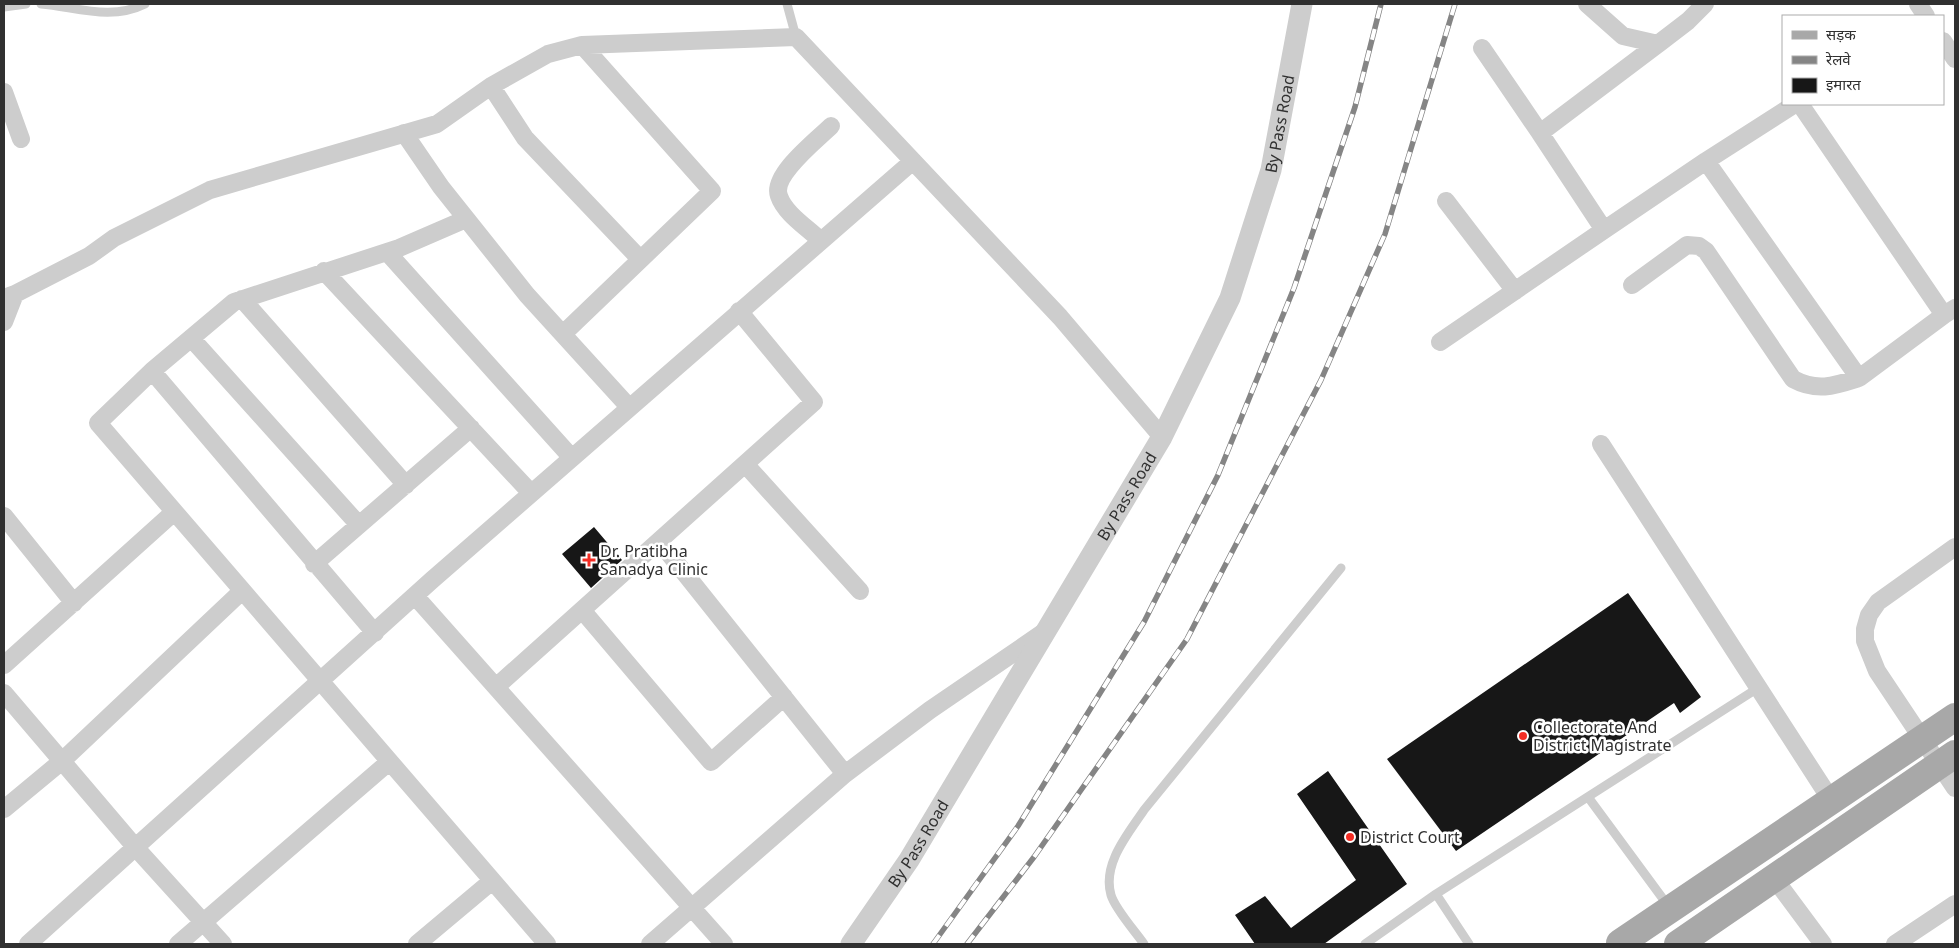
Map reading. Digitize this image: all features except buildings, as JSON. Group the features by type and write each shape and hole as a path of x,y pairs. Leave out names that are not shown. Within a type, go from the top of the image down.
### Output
{"main road":[{"path":"1621,943 1955,717"},
{"path":"1668,911 1683,943 1948,759"}],"street":[{"name":"By Pass Road","path":"851,944 909,860 1162,436 1230,298 1272,170 1302,4"},
{"path":"1587,4 1623,36 1658,44"},
{"path":"1540,133 1688,21 1705,4"},
{"path":"4,322 9,296 89,256 114,238 210,190 437,124 491,86 548,54 582,45 796,36 1060,317 1162,436"},
{"path":"1944,42 1955,59"},
{"path":"564,333 712,191 582,45"},
{"path":"1482,48 1604,230"},
{"path":"491,86 525,138 640,259"},
{"path":"4,92 21,139"},
{"path":"1440,342 1604,230 1793,105"},
{"path":"1632,285 1687,245 1699,246 1706,252 1793,379 1805,386 1818,388 1832,387 1859,378 1950,312 1801,105"},
{"path":"821,240 785,207 777,187 781,175 831,126"},
{"path":"404,134 441,187 527,295 564,333 629,407"},
{"path":"28,944 531,493 913,161"},
{"path":"1706,162 1859,378"},
{"path":"1446,200 1515,291"},
{"path":"466,218 387,252 324,271 234,302 152,371 98,423 547,944"},
{"path":"387,252 572,458"},
{"path":"324,271 531,493"},
{"path":"242,299 406,485"},
{"path":"496,687 814,402 739,311"},
{"path":"191,338 359,525"},
{"path":"152,371 314,564 375,633"},
{"path":"314,564 471,428"},
{"path":"1601,444 1831,800"},
{"path":"745,464 860,591"},
{"path":"4,665 174,512"},
{"path":"4,516 74,602"},
{"path":"658,541 845,774"},
{"path":"1955,547 1878,602 1869,615 1865,629 1865,641 1877,672 1924,739 1948,759 1955,788"},
{"path":"4,810 62,761 242,591"},
{"path":"416,596 724,944"},
{"path":"582,610 712,762 784,698"},
{"path":"650,944 845,774 930,710 1047,631"},
{"path":"4,693 136,848 222,944"},
{"path":"178,944 389,762"},
{"path":"1774,878 1823,944"},
{"path":"417,944 492,881"},
{"path":"1895,944 1955,904"}],"lane":[{"path":"4,7 26,4"},
{"path":"41,4 93,12 118,13 145,4"},
{"path":"787,4 796,36"},
{"path":"1144,944 1111,896 1109,877 1114,860 1124,839 1144,810 1341,568"},
{"path":"1365,944 1436,894 1758,688"},
{"path":"1588,797 1668,911"},
{"path":"1436,894 1469,944"}],"railway":[{"path":"933,944 1018,826 1144,622 1218,475 1294,288 1355,107 1381,4"},
{"path":"967,944 1034,857 1187,639 1321,380 1385,234 1455,4"}],"place":[{"name":"Dr. Pratibha Sanadya Clinic","path":"589,560"},
{"name":"Collectorate And District Magistrate","path":"1523,736"},
{"name":"District Court","path":"1350,837"}]}
